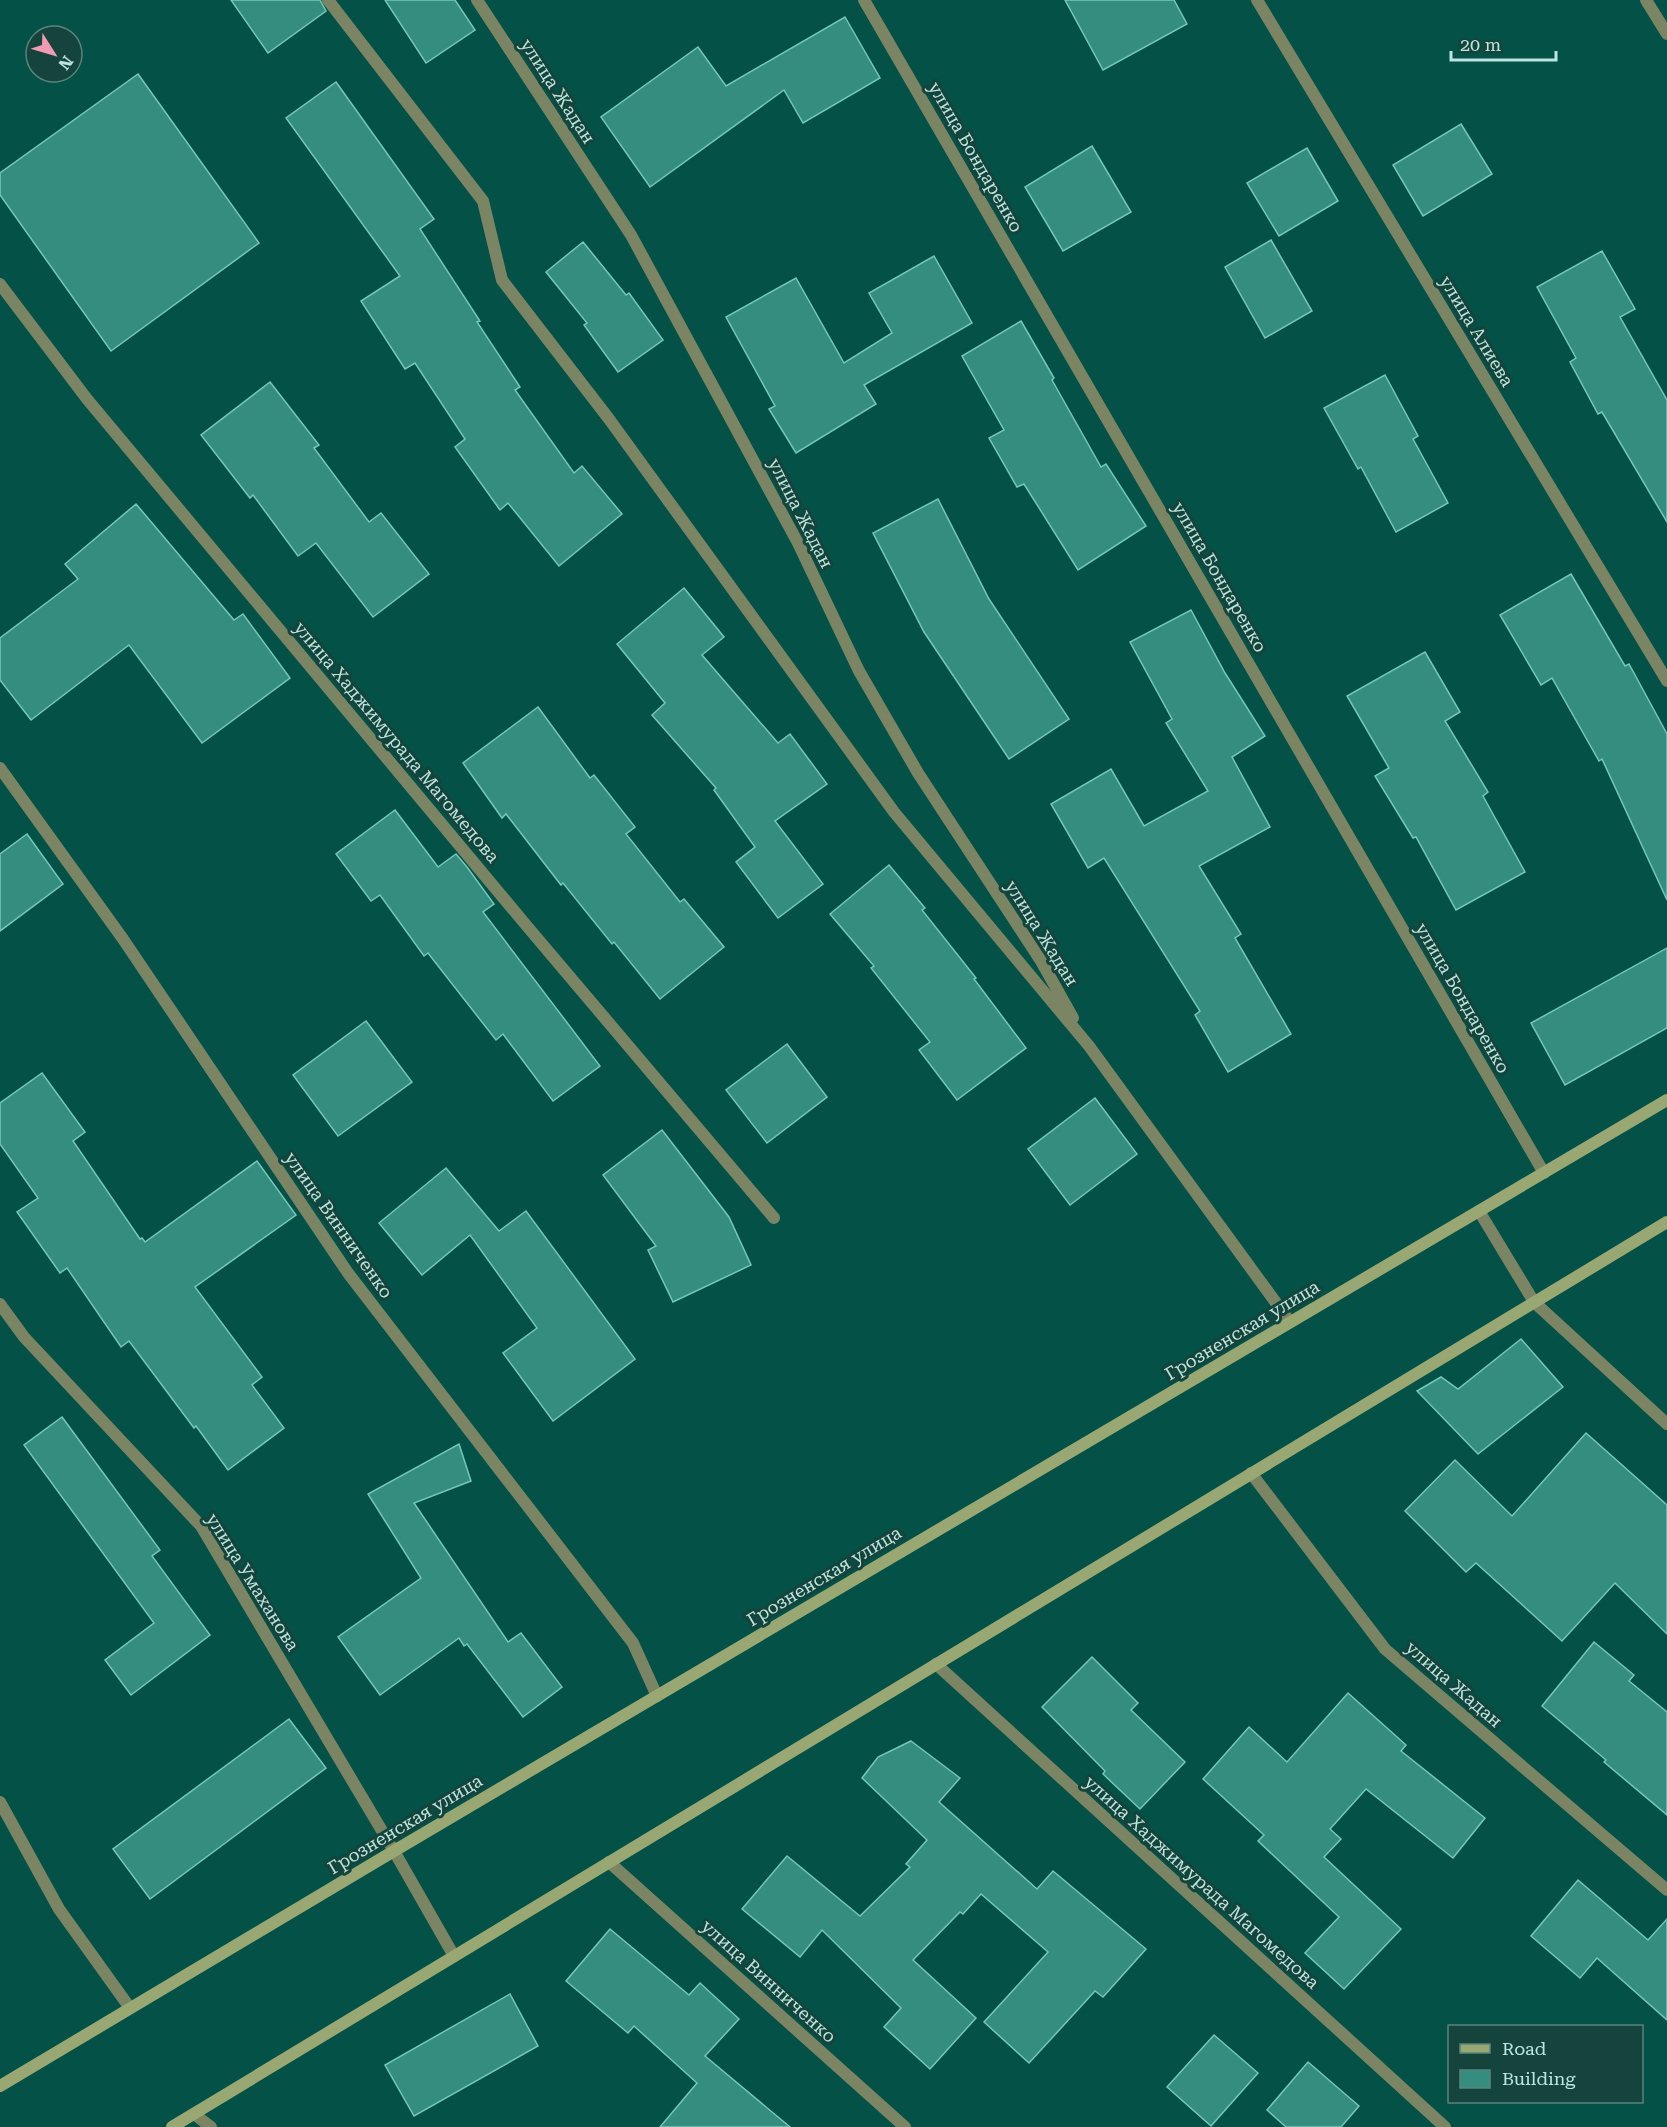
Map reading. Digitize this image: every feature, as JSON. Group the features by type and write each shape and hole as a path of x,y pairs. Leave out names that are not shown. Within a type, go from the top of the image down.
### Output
{"street":[{"path":"328,0 483,201 502,280 609,419 894,812 1089,1046 1290,1322"},
{"name":"улица Жадан","path":"477,0 631,235 798,543 859,671 918,773 1041,961 1089,1046"},
{"name":"улица Бондаренко","path":"864,0 1544,1173"},
{"name":"улица Алиева","path":"1257,0 1667,681"},
{"path":"1646,0 1667,34"},
{"name":"улица Хаджимурада Магомедова","path":"0,284 87,399 774,1218"},
{"name":"улица Винниченко","path":"0,768 123,939 348,1274 633,1643 657,1696"},
{"name":"Грозненская улица","path":"0,2086 1667,1100"},
{"path":"1479,1211 1534,1302 1667,1425"},
{"path":"172,2127 1667,1222"},
{"name":"улица Умаханова","path":"0,1305 24,1337 201,1526 454,1956"},
{"name":"улица Жадан","path":"1251,1473 1385,1649 1667,1890"},
{"name":"улица Хаджимурада Магомедова","path":"936,1664 1445,2127"},
{"path":"0,1802 58,1909 130,2008"},
{"name":"улица Винниченко","path":"609,1862 905,2127"},
{"path":"194,2114 211,2127"}],"building":[{"path":"231,0 320,0 326,11 268,53"},
{"path":"385,0 455,0 475,30 426,63"},
{"path":"1065,0 1174,0 1187,24 1103,70"},
{"path":"845,17 880,78 803,123 784,90 650,187 601,117 698,47 726,86"},
{"path":"138,74 259,243 111,351 0,195 0,173"},
{"path":"336,82 434,219 420,229 520,387 515,390 574,473 582,466 622,514 559,566 508,503 500,510 455,447 465,439 415,363 405,369 361,301 400,276 286,118"},
{"path":"1461,124 1492,174 1423,216 1393,165"},
{"path":"1092,146 1131,212 1063,251 1025,187"},
{"path":"1307,148 1338,201 1279,236 1247,183"},
{"path":"1271,240 1312,311 1265,338 1225,267"},
{"path":"583,242 626,295 629,293 663,340 618,372 584,325 587,323 546,272"},
{"path":"1602,251 1635,309 1620,317 1667,400 1667,522 1602,412 1598,414 1570,362 1576,358 1537,287"},
{"path":"934,256 972,323 864,385 876,404 796,453 769,409 775,406 726,317 796,278 844,363 892,333 869,293"},
{"path":"1021,321 1101,467 1106,464 1146,526 1078,570 1024,484 1017,487 989,438 1004,430 962,356"},
{"path":"1385,375 1418,436 1413,439 1448,503 1396,532 1361,467 1358,469 1324,408"},
{"path":"270,382 319,445 314,448 369,522 381,513 429,574 373,617 316,543 298,556 253,495 250,498 201,435"},
{"path":"938,499 989,599 1069,719 1009,759 924,632 873,533"},
{"path":"136,504 234,620 243,614 290,678 202,743 129,645 31,720 0,680 0,638 78,579 65,564"},
{"path":"1571,574 1625,666 1629,664 1667,734 1667,900 1602,759 1599,761 1552,678 1541,685 1500,615"},
{"path":"684,588 724,637 702,655 778,743 790,734 827,784 775,821 823,884 778,918 736,862 755,847 714,790 716,788 652,715 665,703 617,644"},
{"path":"1191,610 1225,673 1265,736 1232,757 1270,827 1199,866 1241,934 1235,938 1291,1034 1228,1072 1195,1015 1200,1011 1104,858 1088,868 1051,804 1111,769 1144,826 1208,791 1166,723 1172,719 1130,642"},
{"path":"1425,652 1460,712 1445,721 1488,792 1483,796 1525,872 1456,910 1416,837 1413,838 1375,776 1389,768 1347,696"},
{"path":"538,707 590,778 594,775 635,827 626,834 680,902 684,899 724,947 660,999 563,883 561,885 506,814 502,818 463,763"},
{"path":"395,810 438,867 456,854 467,867 494,904 483,912 600,1066 553,1101 503,1034 496,1040 428,953 424,956 380,895 371,901 336,854"},
{"path":"27,834 63,884 0,931 0,854"},
{"path":"889,865 925,908 922,910 976,978 974,979 1026,1048 957,1100 919,1050 930,1042 871,968 874,966 830,914"},
{"path":"1667,948 1667,1028 1565,1085 1531,1023"},
{"path":"366,1021 412,1082 338,1136 293,1075"},
{"path":"787,1044 827,1097 767,1143 726,1090"},
{"path":"42,1073 85,1132 73,1141 140,1239 142,1238 145,1242 257,1161 296,1215 195,1287 262,1377 252,1385 284,1428 228,1470 129,1341 121,1347 67,1268 60,1273 17,1212 38,1198 0,1144 0,1103"},
{"path":"1095,1098 1137,1154 1070,1205 1028,1149"},
{"path":"662,1130 729,1217 751,1265 673,1302 648,1250 656,1246 603,1175"},
{"path":"446,1168 499,1231 526,1211 635,1359 553,1421 503,1353 537,1328 470,1235 422,1275 379,1223"},
{"path":"1521,1339 1563,1387 1478,1454 1417,1391 1441,1377 1458,1389"},
{"path":"62,1417 160,1550 152,1556 210,1635 131,1695 105,1660 154,1623 24,1445"},
{"path":"1586,1433 1667,1505 1667,1634 1615,1583 1562,1641 1476,1563 1466,1572 1405,1511 1455,1460 1512,1516"},
{"path":"459,1444 471,1481 414,1503 508,1642 521,1633 562,1687 523,1717 467,1644 464,1646 459,1638 380,1695 338,1637 421,1578 368,1494"},
{"path":"1594,1642 1634,1675 1629,1681 1667,1712 1667,1815 1542,1706"},
{"path":"1092,1657 1138,1703 1131,1710 1185,1762 1140,1809 1103,1774 1105,1771 1042,1707"},
{"path":"1348,1693 1406,1745 1401,1751 1485,1818 1453,1858 1366,1789 1330,1829 1341,1839 1324,1857 1401,1929 1344,1989 1305,1953 1339,1917 1258,1841 1264,1835 1203,1779 1249,1727 1287,1762"},
{"path":"289,1719 326,1768 150,1899 113,1849"},
{"path":"911,1741 960,1778 939,1802 1037,1889 1053,1871 1146,1949 1103,1997 1095,1991 1029,2063 984,2022 1048,1952 981,1894 963,1914 960,1912 913,1960 976,2018 930,2069 884,2027 901,2008 822,1930 800,1957 742,1909 787,1856 860,1916 910,1867 906,1864 927,1840 862,1778 878,1757"},
{"path":"1578,1880 1648,1940 1667,1919 1667,2020 1597,1958 1580,1978 1531,1936"},
{"path":"610,1929 689,1995 700,1983 739,2019 705,2056 790,2127 660,2127 697,2083 634,2026 628,2033 566,1981"},
{"path":"510,1994 538,2046 414,2116 385,2065"},
{"path":"1214,2035 1258,2073 1211,2126 1167,2087"},
{"path":"1308,2062 1359,2106 1341,2127 1286,2127 1267,2110"}]}
